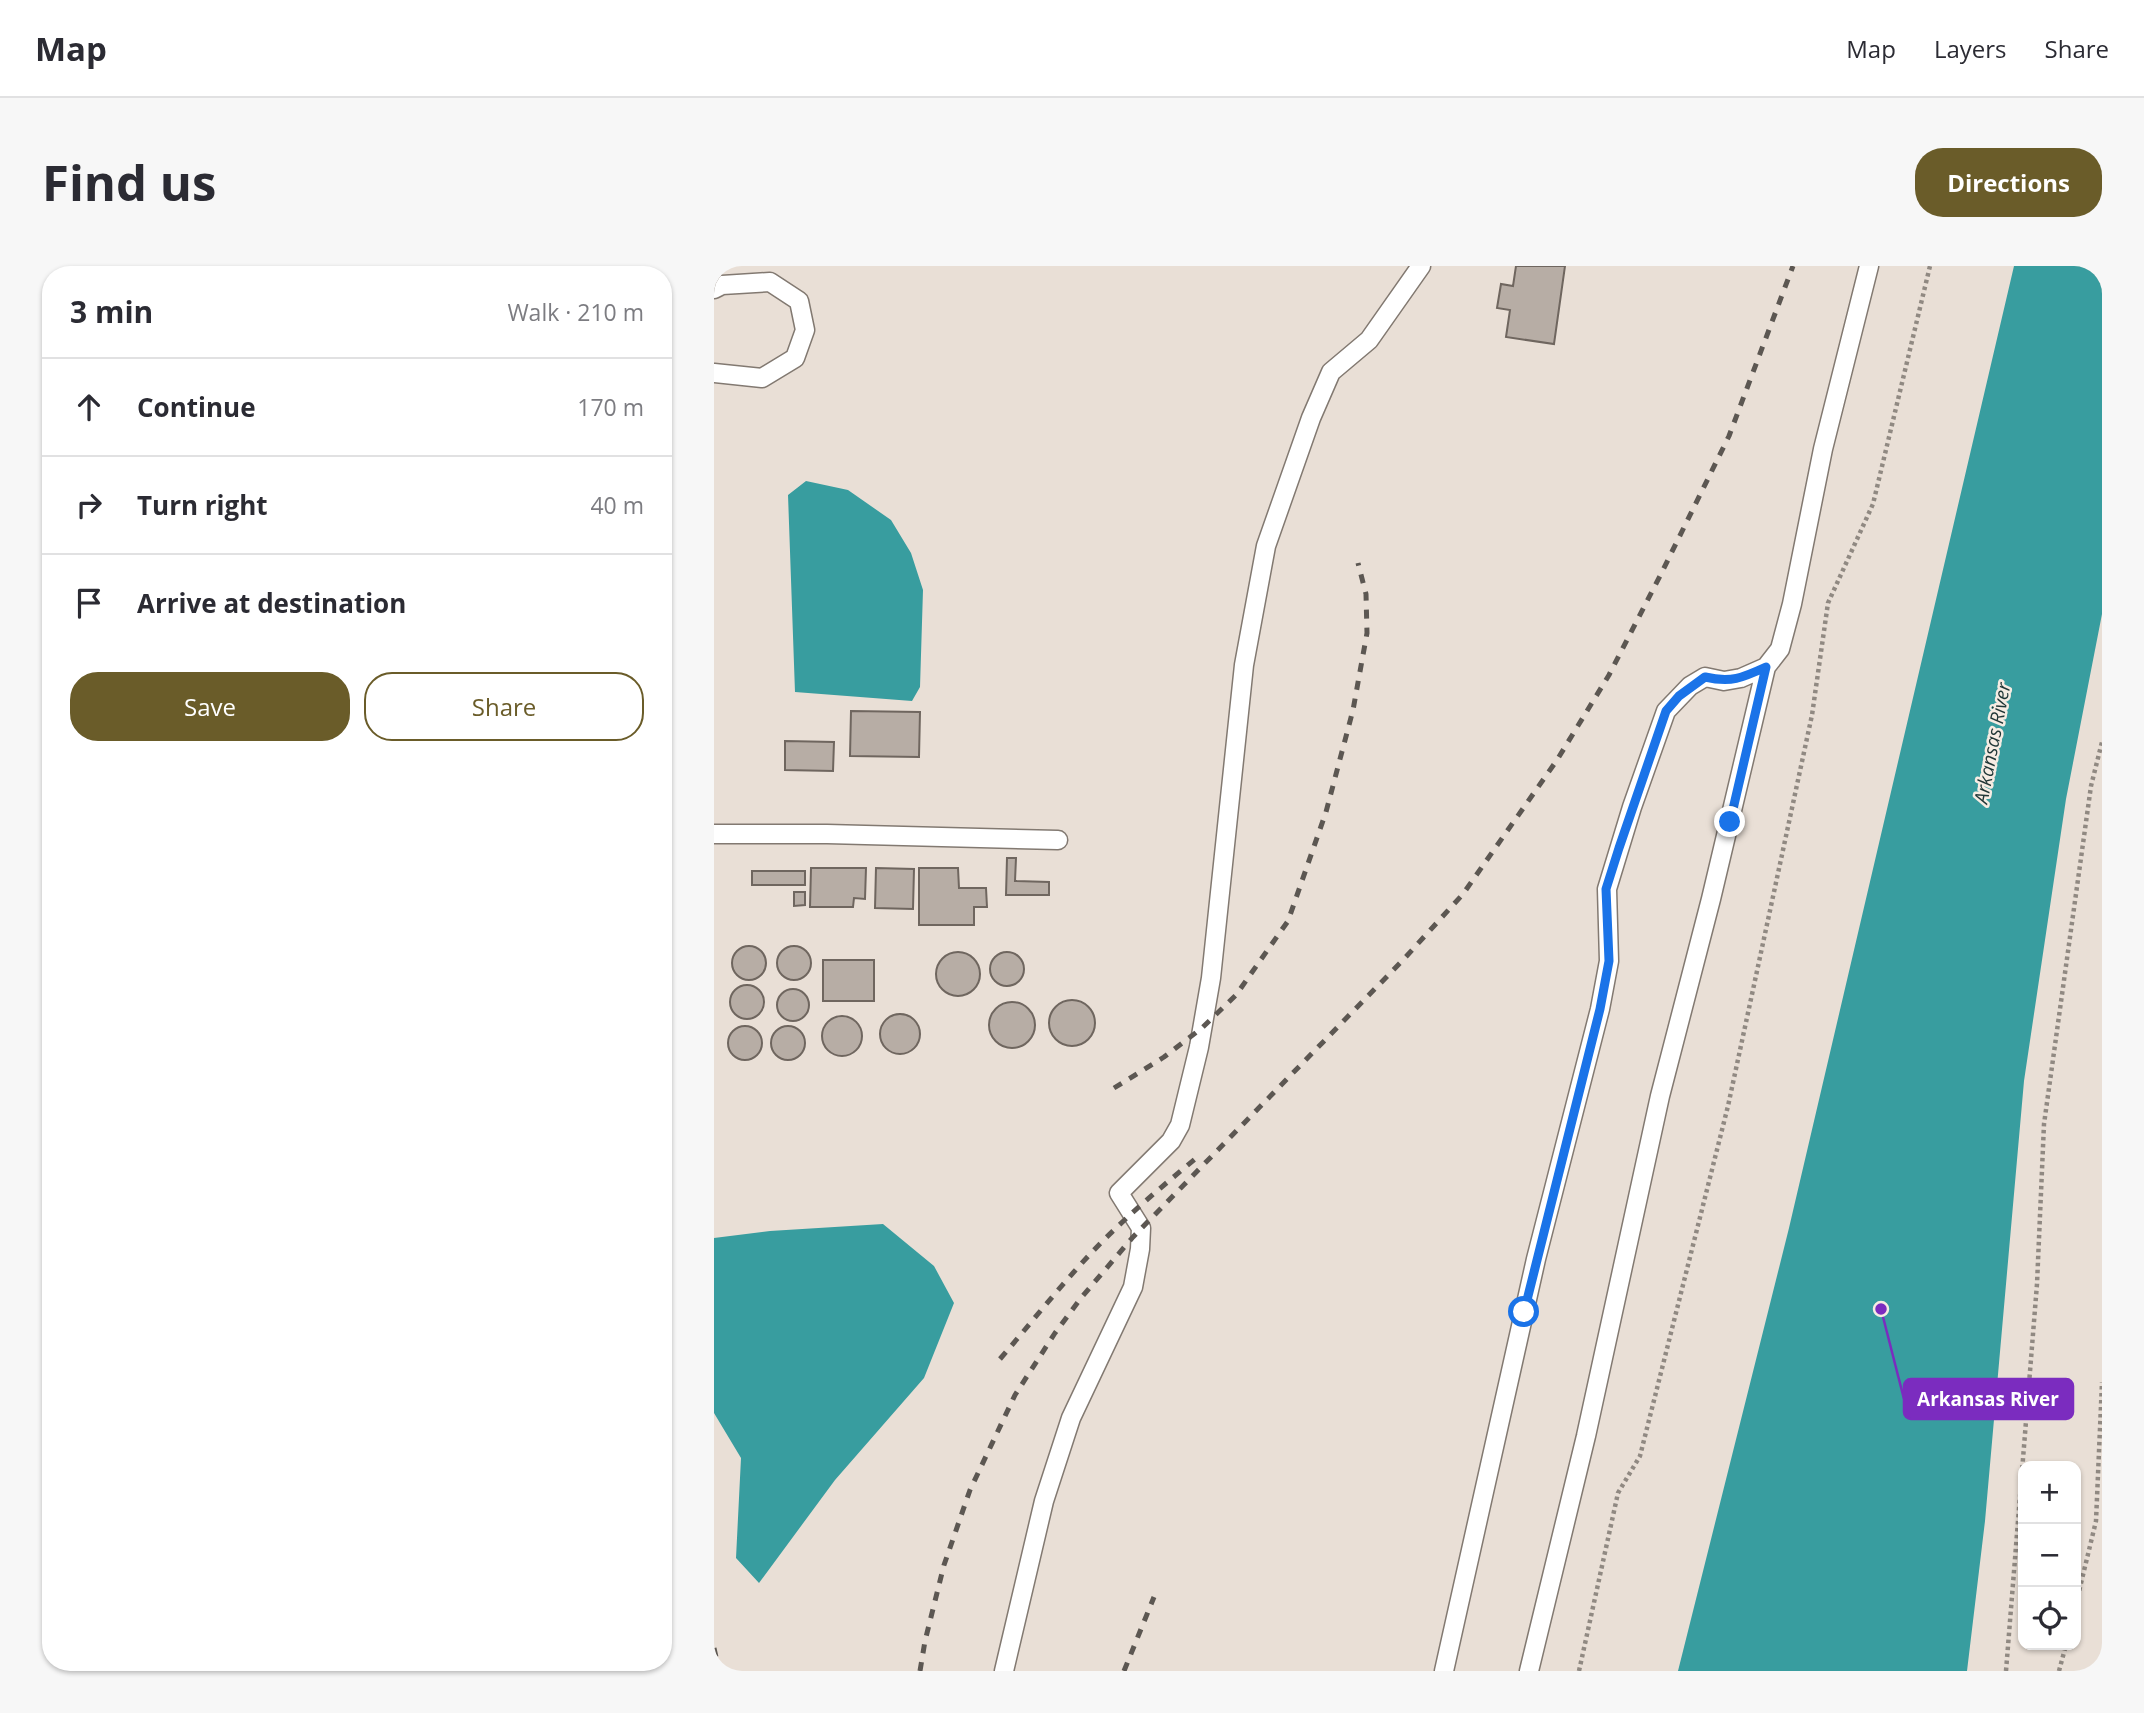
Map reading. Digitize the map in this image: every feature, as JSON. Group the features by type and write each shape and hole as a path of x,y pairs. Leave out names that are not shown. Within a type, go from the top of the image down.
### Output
{"lane":[{"path":"1004,1671 1044,1501 1067,1430 1133,1287 1142,1228 1119,1193 1171,1141 1180,1125 1199,1047 1211,978 1244,665 1266,546 1311,418 1331,372 1369,340 1422,266"},
{"path":"1529,1671 1586,1436 1660,1096 1711,899 1766,667 1780,649 1792,604 1823,449 1869,266"},
{"path":"714,289 723,285 770,282 799,301 805,330 795,358 762,378 714,373"},
{"path":"1444,1671 1536,1259 1600,1009 1609,961 1606,889 1632,807 1666,711 1679,696 1705,677 1724,681 1741,678 1766,667"},
{"path":"714,834 1058,840"}],"path":[{"path":"1578,1671 1618,1493 1640,1456 1728,1106 1812,715 1828,603 1874,504 1930,266"},
{"path":"2006,1671 2037,1284 2044,1124 2091,786 2102,742"},
{"path":"2080,1587 2096,1521 2102,1382"},
{"path":"2059,1671 2065,1650"}],"water":[{"path":"2014,266 2102,266 2102,614 2066,799 2024,1081 1985,1521 1967,1671 1678,1671 1789,1228"},
{"path":"806,481 848,490 891,520 911,553 923,590 920,687 912,701 795,692 788,495"},
{"path":"883,1224 934,1266 954,1303 924,1378 835,1480 759,1583 736,1558 741,1458 714,1413 714,1238 770,1231"}],"building":[{"path":"1516,266 1565,266 1554,344 1506,337 1510,310 1497,308 1501,284 1513,286"},
{"path":"851,711 920,712 919,757 850,756"},
{"path":"785,741 834,742 833,771 785,770"},
{"path":"1007,858 1016,858 1015,881 1049,882 1049,895 1006,895"},
{"path":"811,868 866,868 865,899 854,898 853,907 810,907"},
{"path":"876,868 914,869 913,909 875,908"},
{"path":"919,868 958,868 959,888 986,888 987,907 974,907 974,925 919,925"},
{"path":"752,871 805,871 805,885 752,885"},
{"path":"794,892 805,892 805,905 794,906"},
{"path":"749,946 761,951 766,963 761,975 749,980 737,975 732,963 737,951"},
{"path":"794,946 806,951 811,963 806,975 794,980 782,975 777,963 782,951"},
{"path":"958,952 967,953 974,958 979,965 979,983 974,990 967,995 958,996 949,995 942,990 937,983 936,974 937,965 942,958 949,953"},
{"path":"1007,952 1019,957 1024,969 1019,981 1007,986 995,981 990,969 995,957"},
{"path":"823,960 874,960 874,1001 823,1001"},
{"path":"747,985 759,990 764,1002 759,1014 747,1019 735,1014 730,1002 735,990"},
{"path":"793,989 805,993 809,1005 805,1017 793,1021 781,1017 777,1005 781,993"},
{"path":"1072,1000 1088,1007 1095,1023 1088,1039 1072,1046 1056,1039 1049,1023 1056,1007"},
{"path":"1012,1002 1028,1009 1035,1025 1028,1041 1012,1048 996,1041 989,1025 996,1009"},
{"path":"900,1014 908,1015 914,1020 919,1026 919,1042 914,1048 908,1053 900,1054 892,1053 886,1048 881,1042 880,1034 881,1026 886,1020 892,1015"},
{"path":"842,1016 850,1017 856,1022 861,1028 861,1044 856,1050 850,1055 842,1056 834,1055 828,1050 823,1044 822,1036 823,1028 828,1022 834,1017"},
{"path":"745,1026 757,1031 762,1043 757,1055 745,1060 733,1055 728,1043 733,1031"},
{"path":"788,1026 800,1031 805,1043 800,1055 788,1060 776,1055 771,1043 776,1031"}],"railway":[{"path":"920,1671 944,1565 970,1490 1015,1395 1081,1298 1133,1237 1403,960 1463,894 1557,760 1609,675 1729,436 1793,266"},
{"path":"1114,1088 1164,1057 1202,1028 1236,995 1288,921 1326,812 1353,710 1367,633 1366,594 1358,563"},
{"path":"1000,1359 1100,1244 1146,1200 1200,1155"},
{"path":"1124,1671 1154,1597"},
{"path":"714,1648 719,1671"}],"place":[{"name":"Arkansas River","path":"1881,1309"}],"route":[{"path":"1524,1312 1600,1009 1609,961 1606,889 1666,711 1690,686 1705,677 1724,681 1741,678 1766,667 1730,822"}]}
